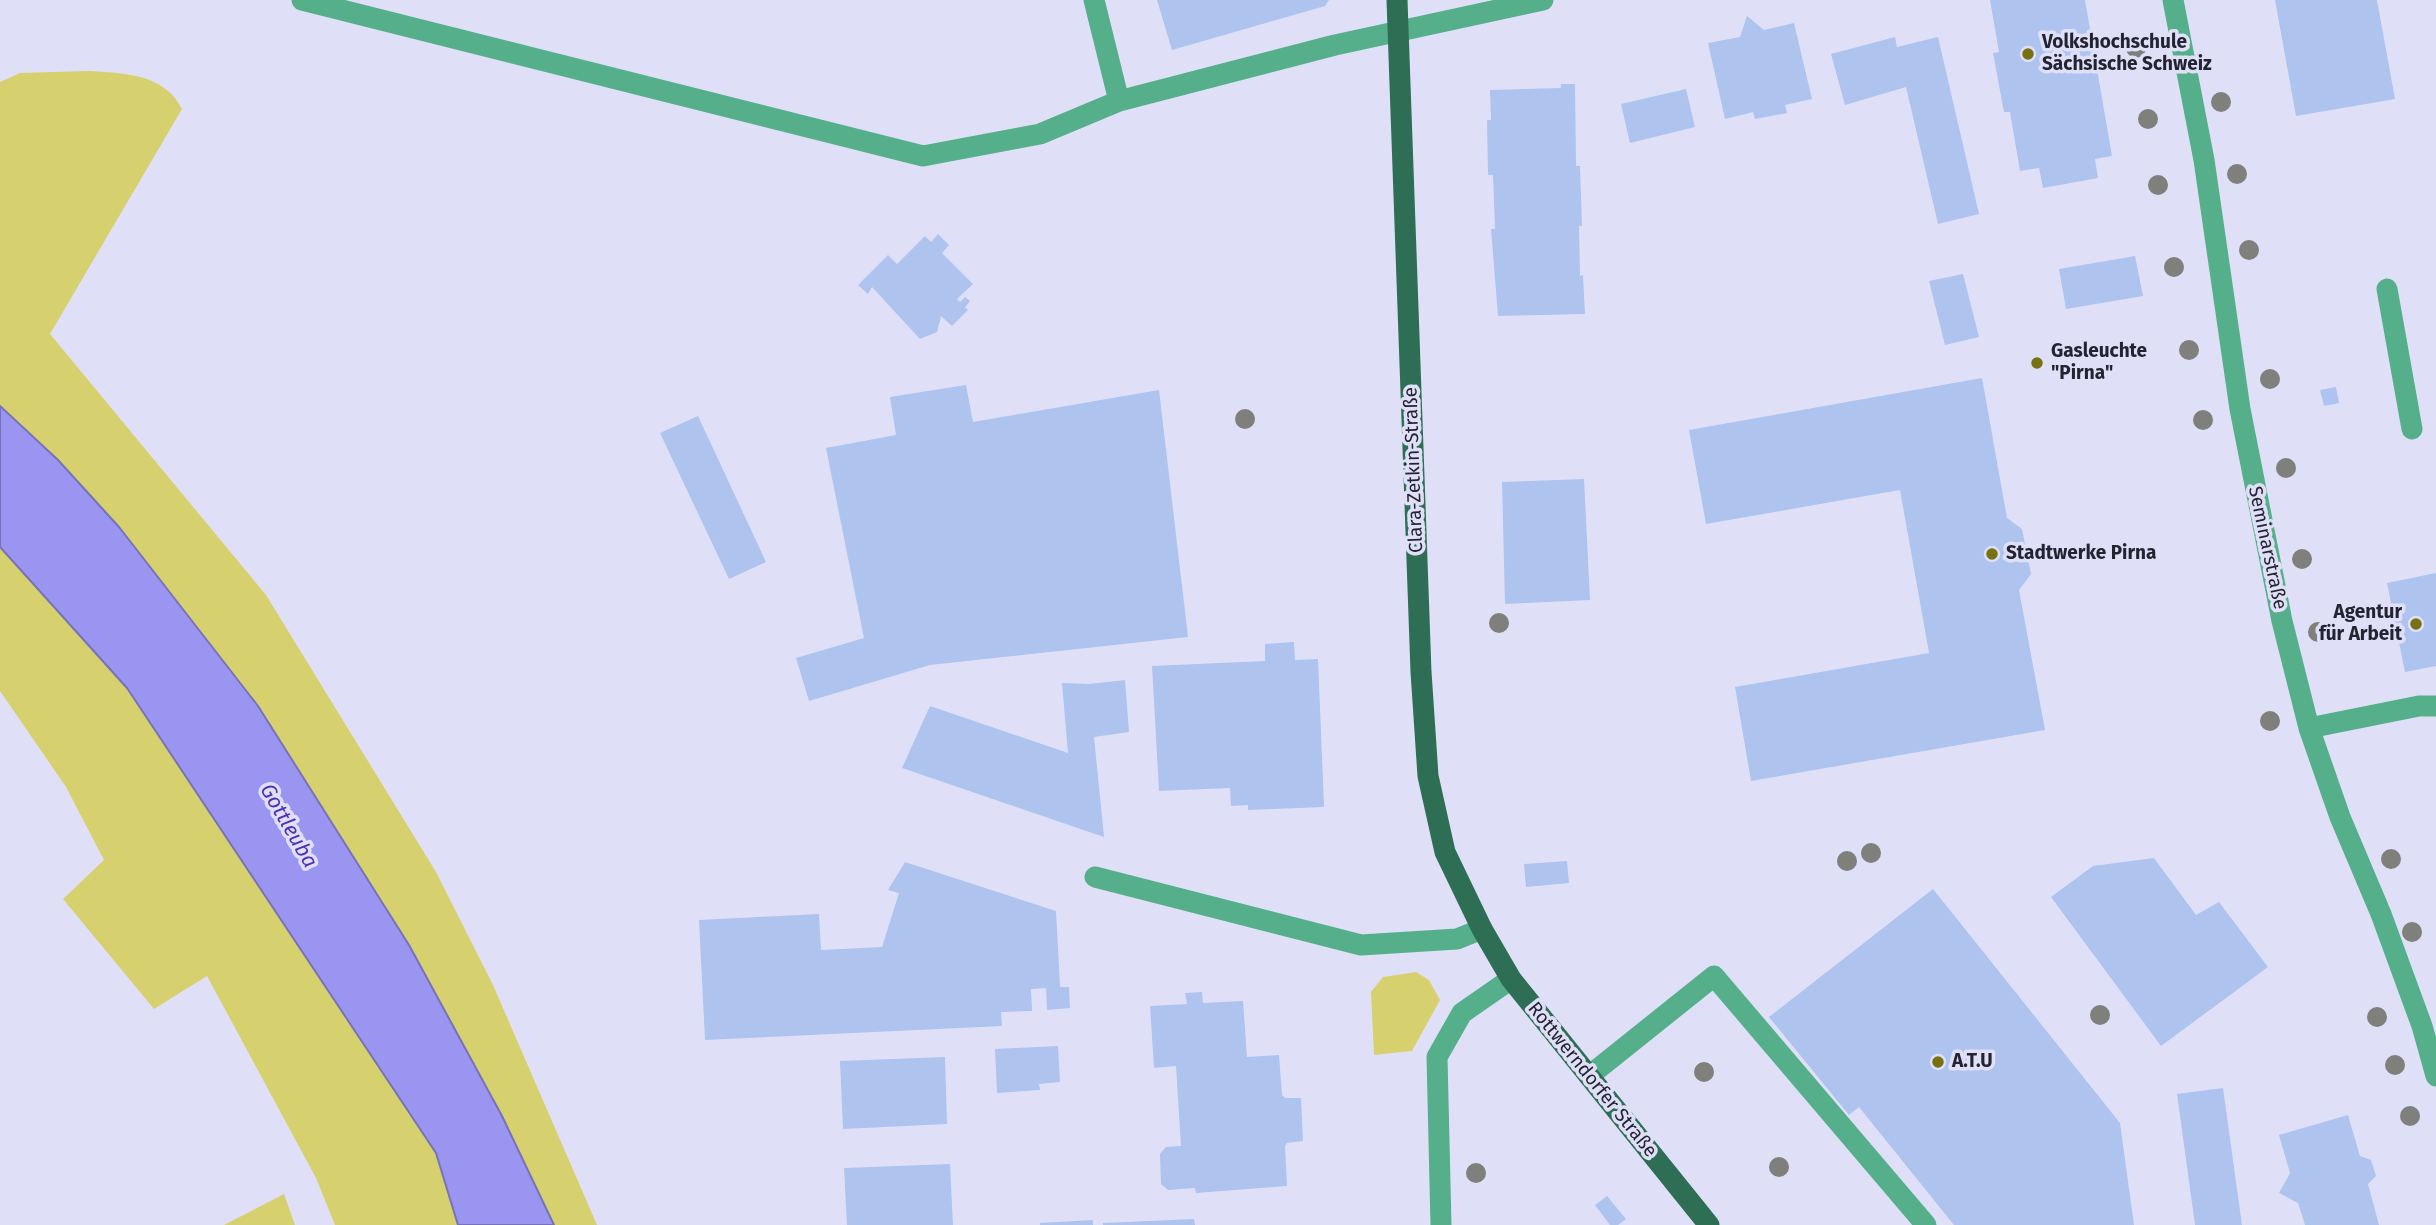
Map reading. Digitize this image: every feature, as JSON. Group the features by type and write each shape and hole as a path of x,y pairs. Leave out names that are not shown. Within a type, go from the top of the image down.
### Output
{"main road":[{"name":"Clara-Zetkin-Straße","path":"1396,0 1427,776 1445,852 1482,929"},
{"name":"Rottwerndorfer Straße","path":"1482,929 1511,979 1709,1225"}],"street":[{"path":"302,0 923,156 1040,134 1119,101 1398,30 1543,0"},
{"path":"1094,0 1119,101"},
{"name":"Seminarstraße","path":"2173,0 2204,160 2226,324 2258,511 2309,728 2340,817 2381,914 2417,1013 2436,1076"},
{"path":"2387,289 2412,429"},
{"path":"2309,728 2419,706 2436,706"},
{"path":"1094,877 1361,946 1457,939 1482,929"},
{"path":"1589,1076 1714,976 1926,1225"},
{"path":"1441,1225 1437,1057 1462,1013 1511,979"}],"shaded area":[{"path":"87,71 128,74 154,82 165,88 182,109 50,334 266,595 436,872 493,985 597,1225 554,1225 502,1116 409,945 258,706 119,527 58,460 0,406 0,82 20,73"},
{"path":"0,547 127,688 436,1153 458,1225 335,1225 316,1178 207,976 154,1009 63,899 104,860 66,787 0,691"},
{"path":"1416,972 1429,980 1440,1000 1412,1051 1374,1055 1371,992 1383,977"},
{"path":"284,1194 295,1225 224,1225"}],"water":[{"name":"Gottleuba","path":"0,406 58,460 119,527 258,706 409,945 502,1116 554,1225 458,1225 436,1153 127,688 0,547"}],"building":[{"path":"1157,0 1329,0 1325,6 1172,50"},
{"path":"1990,0 2085,0 2112,156 2095,159 2098,178 2043,188 2039,168 2020,171 2010,112 2004,112 1993,53 1999,52"},
{"path":"2275,0 2377,0 2395,99 2296,116"},
{"path":"1747,16 1764,30 1794,23 1812,99 1785,105 1787,113 1755,119 1753,112 1725,119 1708,43 1740,37"},
{"path":"1895,37 1897,47 1938,37 1979,214 1938,224 1906,87 1845,105 1831,54"},
{"path":"1561,84 1575,84 1576,166 1580,166 1582,226 1579,226 1580,276 1583,275 1585,314 1498,316 1491,229 1495,229 1493,175 1488,175 1487,120 1491,120 1490,90 1561,88"},
{"path":"1686,89 1695,127 1630,143 1621,104"},
{"path":"938,234 949,245 942,253 973,284 957,299 960,302 965,297 970,301 965,307 968,310 952,326 941,316 937,332 920,339 872,287 868,294 858,285 888,255 897,264 925,236 931,242"},
{"path":"2135,256 2143,296 2066,309 2059,269"},
{"path":"1963,274 1979,337 1945,345 1929,281"},
{"path":"1982,378 2007,518 2022,529 2031,574 2019,590 2045,730 1751,781 1735,687 1929,653 1900,490 1706,524 1689,430"},
{"path":"966,385 973,422 1159,390 1188,637 930,665 809,701 796,658 864,638 826,448 896,435 890,397"},
{"path":"2336,387 2339,403 2324,406 2320,390"},
{"path":"698,416 766,562 729,579 660,433"},
{"path":"1584,479 1590,600 1505,604 1502,482"},
{"name":"Agentur für Arbeit","path":"2436,573 2436,666 2405,672 2387,583"},
{"path":"1294,642 1295,660 1318,659 1324,807 1248,810 1248,805 1231,806 1230,788 1159,791 1152,666 1265,661 1265,644"},
{"path":"1125,680 1129,732 1094,737 1104,837 902,768 930,706 1068,753 1062,683 1089,684"},
{"path":"2154,858 2196,915 2219,902 2268,967 2161,1046 2051,897 2093,866"},
{"path":"1567,861 1569,883 1526,887 1524,864"},
{"path":"905,862 1056,911 1060,987 1069,987 1070,1008 1047,1010 1046,988 1031,989 1032,1011 1001,1012 1002,1026 705,1040 699,920 819,914 821,950 882,947 899,893 888,890"},
{"name":"A.T.U","path":"1933,889 2120,1123 2134,1225 1954,1225 1859,1107 1849,1115 1769,1017"},
{"path":"1202,992 1203,1003 1243,1001 1247,1057 1279,1055 1282,1095 1285,1098 1301,1098 1303,1141 1287,1143 1285,1146 1287,1186 1196,1193 1195,1188 1168,1190 1161,1184 1160,1154 1166,1147 1181,1146 1176,1066 1154,1068 1150,1006 1187,1004 1185,993"},
{"path":"1058,1046 1060,1082 1039,1084 1040,1090 997,1093 995,1049"},
{"path":"945,1057 947,1124 843,1129 840,1061"},
{"path":"2223,1088 2242,1225 2195,1225 2177,1094"},
{"path":"2348,1115 2360,1156 2371,1160 2376,1176 2368,1184 2379,1225 2305,1225 2298,1203 2279,1193 2290,1173 2279,1135"},
{"path":"950,1164 953,1225 847,1225 844,1168"},
{"path":"1607,1196 1626,1219 1618,1225 1610,1225 1595,1205"},
{"path":"1194,1219 1195,1225 1103,1225 1103,1223"},
{"path":"1093,1220 1093,1225 1040,1225 1040,1223"}],"place":[{"name":"Volkshochschule Sächsische Schweiz","path":"2028,54"},
{"name":"Gasleuchte \"Pirna\"","path":"2037,363"},
{"name":"Stadtwerke Pirna","path":"1992,554"},
{"name":"Agentur für Arbeit","path":"2416,624"},
{"name":"A.T.U","path":"1938,1062"}]}
